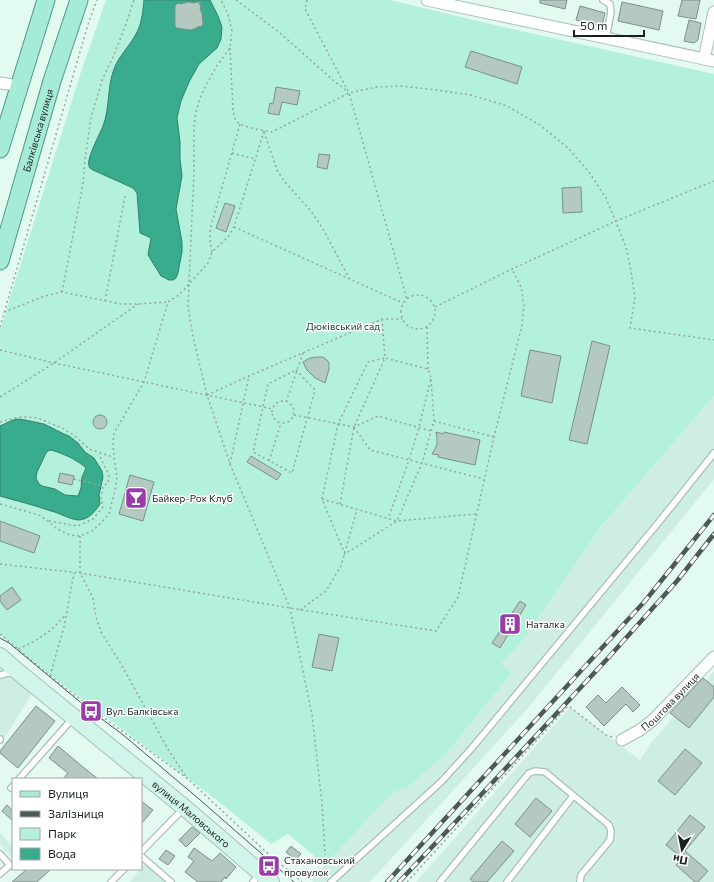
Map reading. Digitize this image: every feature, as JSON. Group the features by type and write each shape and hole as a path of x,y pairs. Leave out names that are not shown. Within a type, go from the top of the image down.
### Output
{"main road":[{"path":"0,149 46,0"},
{"name":"Балківська вулиця","path":"0,261 52,81 79,0"}],"street":[{"path":"427,0 709,60 714,12"},
{"path":"0,83 19,86"},
{"name":"вулиця Маловського","path":"0,656 185,808 261,879"},
{"name":"Поштова вулиця","path":"622,740 640,730 653,720 714,658"}],"lane":[{"path":"603,0 610,4 606,38"},
{"path":"331,882 441,782 472,748 659,522 714,453"},
{"path":"0,675 17,671"},
{"path":"20,778 73,717"},
{"path":"440,882 529,773 535,771 545,772 609,825 610,840 581,875 580,882"},
{"path":"507,882 574,796"},
{"path":"142,851 185,808"},
{"path":"0,854 10,864 0,874"},
{"path":"142,857 171,882"},
{"path":"111,882 123,870"}],"path":[{"path":"0,327 89,21 97,0"},
{"path":"62,292 83,184 91,117 103,78 126,24 134,0"},
{"path":"199,3 202,0"},
{"path":"221,0 228,14 232,31 230,48 233,110 236,120 240,124 272,132 349,93 377,87 400,86 437,90 471,95 507,106 540,125 568,148 589,172 606,198 626,247 631,271 635,298 630,328 714,340"},
{"path":"236,0 280,33 349,93"},
{"path":"307,0 305,9 349,93 407,299"},
{"path":"230,48 204,89 196,112 188,308 207,395 230,464 290,608 312,715 322,803 325,855"},
{"path":"212,252 209,231 240,124"},
{"path":"4,312 45,296 62,292 121,304 168,302 179,295 208,263 212,252 228,237 234,227 264,131"},
{"path":"264,131 277,170 284,181 311,211 323,229 348,278"},
{"path":"232,152 255,159"},
{"path":"435,307 512,269 616,221 714,181"},
{"path":"105,301 125,196"},
{"path":"234,227 403,303"},
{"path":"0,564 74,572 436,632 458,597 494,437 522,326 524,305 521,287 512,269"},
{"path":"423,295 432,302 436,313 432,324 416,330 410,328 406,324 402,319 401,308 407,299 412,296 423,295"},
{"path":"0,504 39,515 57,529 70,535 80,536 92,531 109,514 117,477 114,457 114,433 144,382 168,302"},
{"path":"0,397 54,363 138,304"},
{"path":"207,395 382,319 402,319"},
{"path":"340,504 354,427 385,358 382,319"},
{"path":"345,554 397,521 422,463 434,421 431,378 428,369 427,327"},
{"path":"0,350 54,363 273,409"},
{"path":"286,402 303,353"},
{"path":"345,554 322,499 338,424 368,362 385,358 428,369"},
{"path":"296,370 315,390 292,473 253,452 268,384 296,370"},
{"path":"230,464 249,376"},
{"path":"388,519 409,460 431,378"},
{"path":"279,402 286,402 292,405 294,415 288,422 281,422 275,419 273,409 279,402"},
{"path":"294,415 354,427 378,416 431,431"},
{"path":"0,422 14,418 38,418 62,428 75,436 89,449 114,457"},
{"path":"434,421 494,437"},
{"path":"269,461 281,422"},
{"path":"354,427 370,450 485,479"},
{"path":"74,479 103,486 108,483 109,475 101,459 100,453"},
{"path":"48,521 78,526 93,519 103,507 101,499 103,486"},
{"path":"322,499 397,521 477,514"},
{"path":"300,610 326,592 341,566 357,510"},
{"path":"80,536 80,573 93,598 96,617 102,632 169,751 188,780"},
{"path":"50,676 67,613 74,572"},
{"path":"18,649 46,635 67,613"},
{"path":"0,634 50,676 188,780 264,850 302,882"},
{"path":"407,882 567,706 606,735 622,740"}],"shaded area":[{"path":"714,396 714,479 528,708 370,882 314,882 311,880 393,791 407,788 445,755 512,673 502,663 523,640 597,532"},
{"path":"0,668 32,694 0,745"},
{"path":"714,671 714,882 416,882 570,707 640,760 650,744"},
{"path":"0,833 12,846 12,858 0,845"},
{"path":"146,862 169,882 130,882 140,870 142,870 142,867"}],"green space":[{"name":"Дюківський сад","path":"106,0 390,0 714,74 714,396 600,528 523,640 502,663 512,673 445,755 407,788 393,792 325,865 288,834 271,844 223,805 50,675 0,635 0,330 80,75"}],"water":[{"path":"144,0 210,0 222,27 221,39 217,48 199,64 189,82 181,101 177,118 182,176 176,209 182,242 182,252 178,273 176,278 173,280 169,280 161,276 148,255 151,238 140,233 137,193 133,188 89,167 91,152 105,119 110,83 114,69 138,30"},
{"path":"18,419 44,424 69,436 78,443 85,452 94,458 102,471 103,477 99,495 100,504 91,515 85,519 78,520 0,496 0,426","holes":["51,450 74,459 86,468 82,477 81,488 78,496 65,495 55,489 39,484 36,478 37,472 46,453"]}],"building":[{"path":"540,0 567,0 565,9 540,3"},
{"path":"682,0 700,0 696,19 678,16"},
{"path":"188,2 199,3 201,6 200,9 203,24 202,26 190,30 177,28 175,26 175,6 178,3 181,4"},
{"path":"622,2 663,11 659,30 618,21"},
{"path":"580,6 605,13 602,26 576,20"},
{"path":"689,20 701,23 698,40 694,43 684,41"},
{"path":"471,51 522,67 517,84 465,67"},
{"path":"276,87 300,91 297,105 282,102 279,115 268,113 270,103 273,104"},
{"path":"319,154 330,155 327,169 317,167"},
{"path":"581,187 582,212 563,213 562,188"},
{"path":"225,203 235,206 226,232 216,228"},
{"path":"592,341 610,346 587,444 569,440"},
{"path":"530,350 561,356 552,403 521,396"},
{"path":"323,357 329,363 325,383 315,378 307,370 303,362 310,358"},
{"path":"97,415 103,415 107,419 107,425 103,429 97,429 93,425 93,419"},
{"path":"436,432 443,434 444,432 480,440 475,465 438,457 439,455 432,454 437,444"},
{"path":"251,456 281,474 277,480 247,462"},
{"path":"60,473 74,476 72,485 58,482"},
{"name":"Байкер-Рок Клуб","path":"130,475 154,482 143,521 119,514"},
{"path":"0,521 40,536 34,553 0,541"},
{"path":"12,587 21,600 7,610 0,601 0,596"},
{"name":"Наталка","path":"520,601 526,605 500,648 492,643"},
{"path":"319,634 339,638 332,671 312,667"},
{"path":"703,678 714,687 714,697 689,728 670,713"},
{"path":"622,687 640,705 633,712 626,704 604,726 586,707 598,695 606,703"},
{"path":"36,706 55,721 18,768 0,753 0,751"},
{"path":"58,746 97,778 64,778 68,773 49,758"},
{"path":"685,749 702,763 675,795 658,781"},
{"path":"536,798 552,811 530,837 515,824"},
{"path":"142,802 153,810 142,823"},
{"path":"7,805 12,810 12,820 2,811"},
{"path":"690,815 705,827 685,851 708,871 698,882 695,882 676,865 682,858 666,845"},
{"path":"192,827 200,833 186,847 179,840"},
{"path":"502,841 514,851 487,882 474,882 470,879"},
{"path":"291,846 301,854 295,860 286,852"},
{"path":"194,848 212,861 220,853 236,867 226,879 225,877 221,882 198,882 185,872 194,861 188,857"},
{"path":"166,850 175,856 168,865 159,859"},
{"path":"26,870 50,870 37,882 12,882"}],"tram line":[{"path":"0,638 9,643 91,711 122,734 294,882"}],"railway":[{"path":"387,882 645,601 714,515"},
{"path":"399,882 609,657 677,581 714,534"}],"place":[{"name":"Байкер-Рок Клуб","path":"136,498"},
{"name":"Наталка","path":"510,624"},
{"name":"Вул. Балківська","path":"91,711"},
{"name":"Стахановський провулок","path":"269,866"}]}
